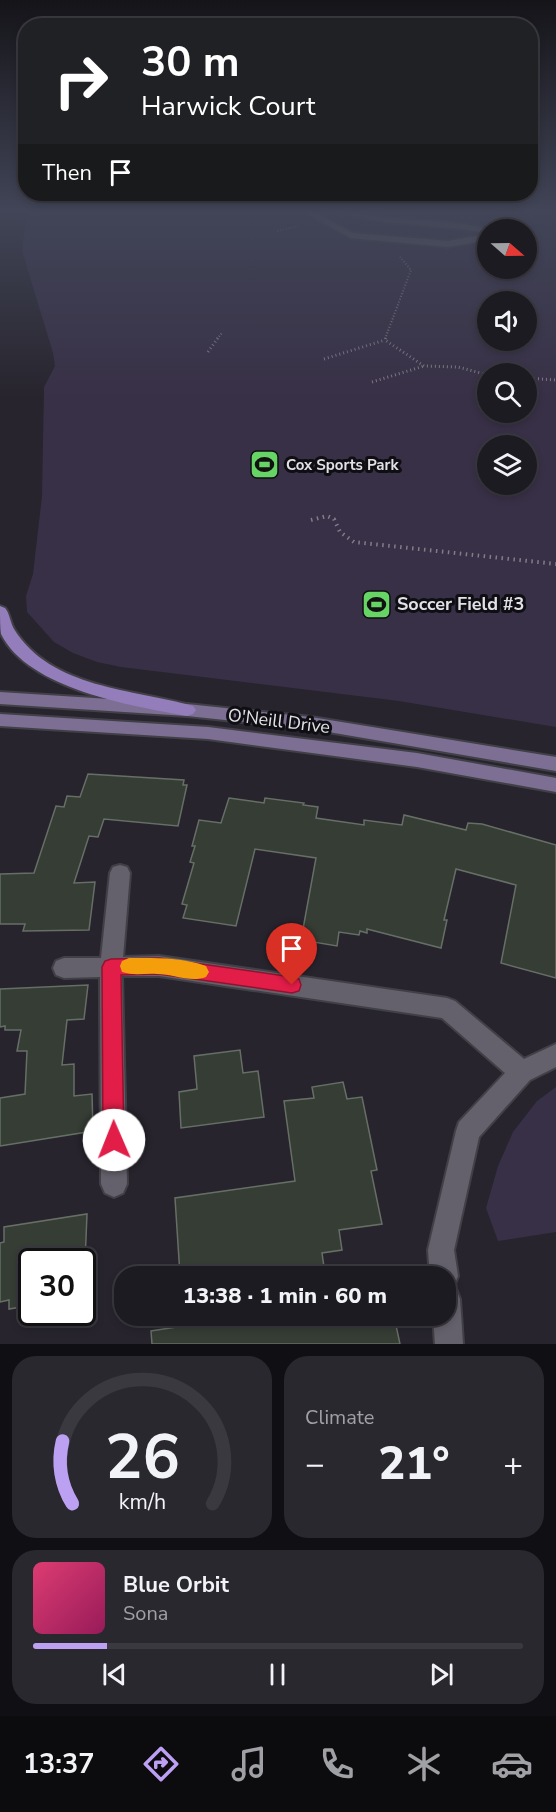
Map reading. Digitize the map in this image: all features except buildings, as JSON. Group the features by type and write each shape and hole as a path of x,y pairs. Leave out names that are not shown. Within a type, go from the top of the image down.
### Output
{"main road":[{"path":"0,610 7,632 12,638 31,657 62,676 124,698 186,710"},
{"name":"O'Neill Drive","path":"0,698 186,710 311,723 556,764"},
{"name":"O'Neill Drive","path":"0,720 208,733 417,760 556,785"}],"street":[{"path":"114,1184 111,967 120,873"},
{"path":"64,968 159,966 447,1008 522,1072"},
{"path":"443,1266 441,1250 468,1131 522,1072 556,1055"},
{"path":"448,1326 449,1344"}],"path":[{"path":"385,340 410,273"},
{"path":"208,352 222,333"},
{"path":"324,359 385,340"},
{"path":"385,340 424,366"},
{"path":"372,382 424,366 458,367 477,372"},
{"path":"537,379 556,380"},
{"path":"311,520 327,516 334,519 340,531 354,542 556,564"}],"shaded area":[{"name":"Cox Sports Park","path":"29,273 477,273 477,279 537,279 537,273 556,273 556,727 399,701 121,667 97,662 73,653 54,642 27,612 26,596 33,574 42,496 44,387 55,366"},
{"path":"556,1087 556,1232 498,1241 486,1208 498,1166 513,1132 537,1101"}],"slow traffic":[{"path":"129,966 159,966 200,972"}],"place":[{"name":"Cox Sports Park","path":"265,465"},
{"name":"Soccer Field #3","path":"376,604"}],"route":[{"path":"114,1140 111,967 159,966 292,985"}]}
